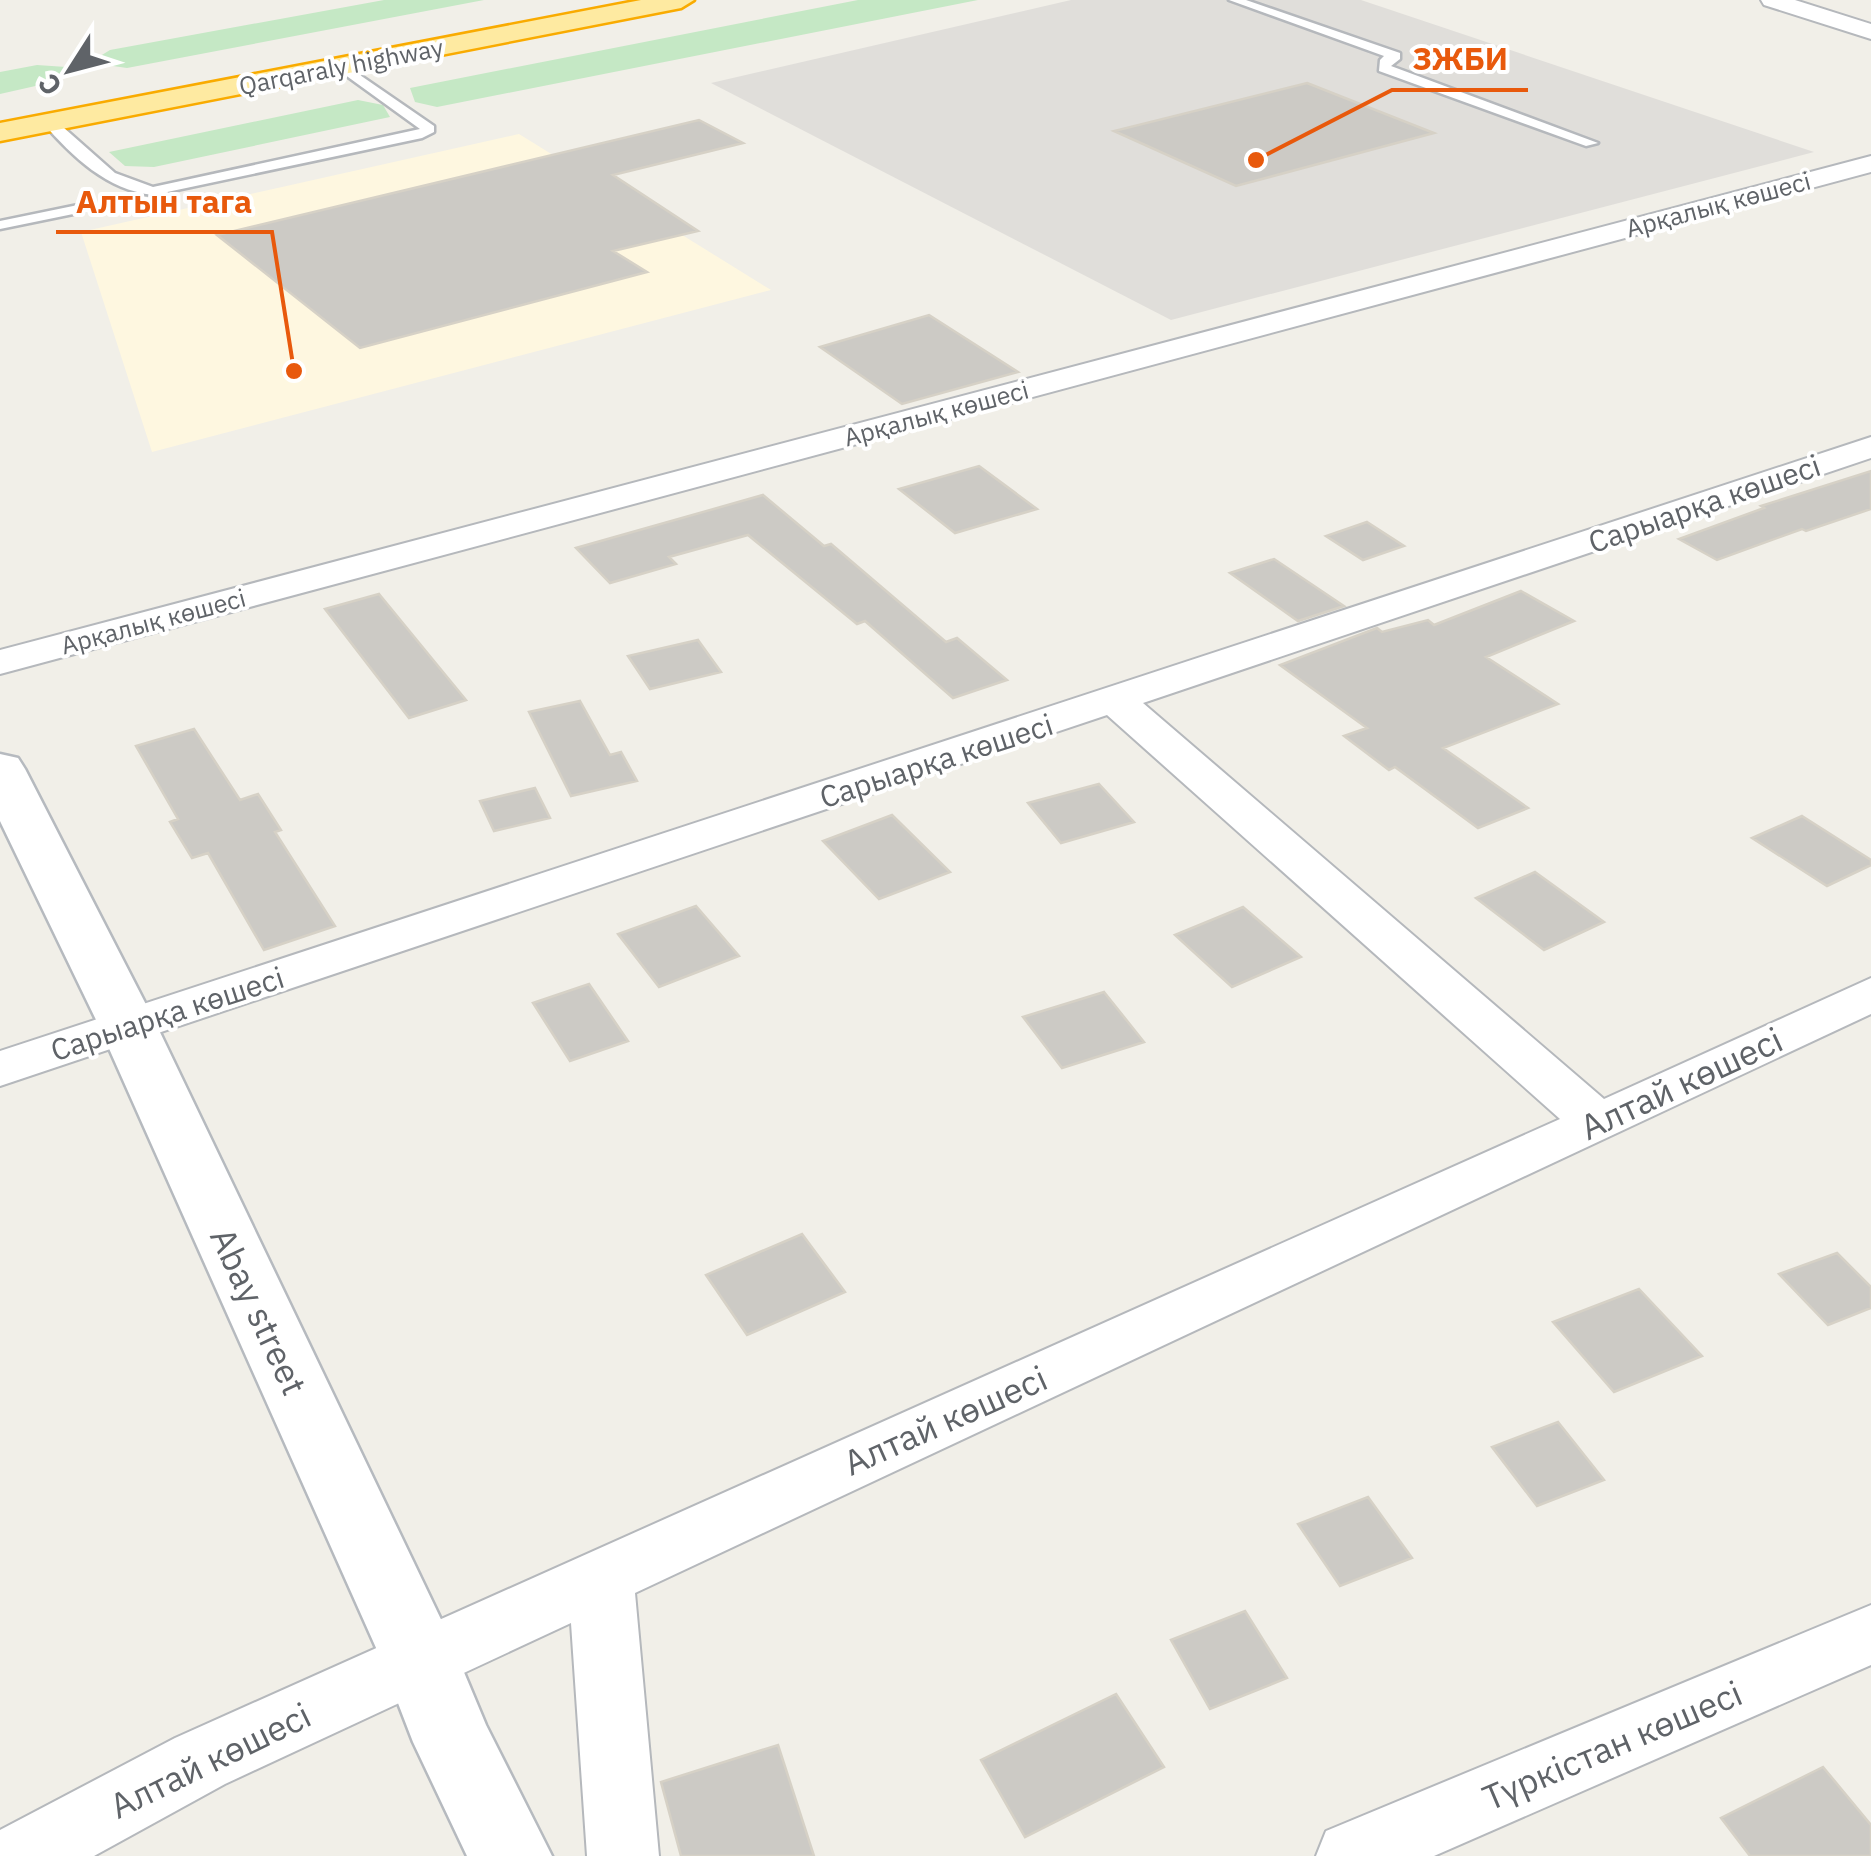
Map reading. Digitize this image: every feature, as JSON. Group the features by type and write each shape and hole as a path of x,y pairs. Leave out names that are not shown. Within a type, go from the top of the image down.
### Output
{"highway":[{"name":"Qarqaraly highway","path":"0,132 681,0"}],"main road":[{"name":"Abay street","path":"0,769 128,1026 420,1660 453,1742 510,1856"}],"street":[{"path":"1772,0 1871,32"},
{"name":"Арқалық көшесі","path":"0,662 1871,164"},
{"name":"Сарыарқа көшесі","path":"0,1068 1871,447"},
{"path":"1115,700 1598,1123"},
{"name":"Алтай көшесі","path":"23,1856 200,1762 1598,1123 1871,994"},
{"path":"601,1577 622,1856"},
{"name":"Түркістан көшесі","path":"1352,1856 1871,1634"}],"lane":[{"path":"1235,0 1396,56 1382,64 1384,68 1591,144"},
{"path":"50,122 100,169 135,191 172,187 422,134 429,129 340,66"},
{"path":"0,225 78,209"}],"shaded area":[{"path":"1071,0 1361,0 1814,152 1171,320 711,83"},
{"path":"519,134 771,290 152,452 81,232"}],"green space":[{"path":"384,0 484,0 127,68 106,65 97,58 110,50"},
{"path":"858,0 978,0 437,107 415,102 410,88"},
{"path":"37,65 66,67 62,80 0,94 0,72"},
{"path":"358,100 383,105 390,117 154,167 125,166 109,152"}],"building":[{"path":"1307,83 1434,133 1236,186 1114,131"},
{"path":"699,120 743,143 613,175 698,231 613,251 647,272 360,348 217,235"},
{"path":"929,315 1018,372 902,404 820,347"},
{"path":"979,466 1037,509 955,533 899,489"},
{"path":"1871,471 1871,509 1717,560 1679,539 1764,508 1761,506"},
{"path":"763,495 824,546 831,544 946,642 957,638 1007,680 953,698 865,621 857,624 748,535 669,557 676,564 610,583 576,548"},
{"path":"1367,522 1404,546 1363,560 1326,536"},
{"path":"1274,559 1344,606 1298,621 1230,573"},
{"path":"1521,591 1574,621 1486,657 1558,704 1443,748 1528,808 1478,828 1395,767 1389,770 1344,736 1367,728 1280,665 1377,628 1382,632 1428,620 1434,625"},
{"path":"379,594 466,700 409,718 325,609"},
{"path":"698,640 721,672 650,689 628,656"},
{"path":"580,701 610,755 621,752 637,781 571,796 529,712"},
{"path":"194,729 240,800 258,794 281,830 275,832 335,926 264,950 208,853 192,858 170,822 178,819 136,746"},
{"path":"1099,784 1134,822 1061,843 1028,803"},
{"path":"535,788 550,818 494,831 480,801"},
{"path":"892,815 950,872 879,899 823,841"},
{"path":"1802,816 1871,860 1871,865 1827,886 1752,838"},
{"path":"1535,872 1604,922 1544,950 1476,898"},
{"path":"696,906 739,956 659,987 618,934"},
{"path":"1243,907 1301,957 1232,987 1175,935"},
{"path":"589,984 628,1041 570,1061 533,1003"},
{"path":"1104,992 1144,1042 1062,1068 1023,1017"},
{"path":"802,1234 845,1292 747,1335 706,1275"},
{"path":"1837,1253 1871,1287 1871,1308 1828,1325 1779,1274"},
{"path":"1639,1289 1702,1356 1614,1392 1553,1322"},
{"path":"1558,1422 1604,1480 1537,1506 1492,1447"},
{"path":"1368,1497 1412,1558 1340,1586 1298,1524"},
{"path":"1245,1611 1287,1678 1210,1709 1171,1640"},
{"path":"1116,1694 1164,1767 1025,1837 981,1760"},
{"path":"778,1745 814,1856 681,1856 661,1782"},
{"path":"1823,1767 1871,1825 1871,1856 1750,1856 1721,1818"}],"place":[{"name":"ЗЖБИ","path":"1256,160"},
{"name":"Алтын тага","path":"294,371"}]}
